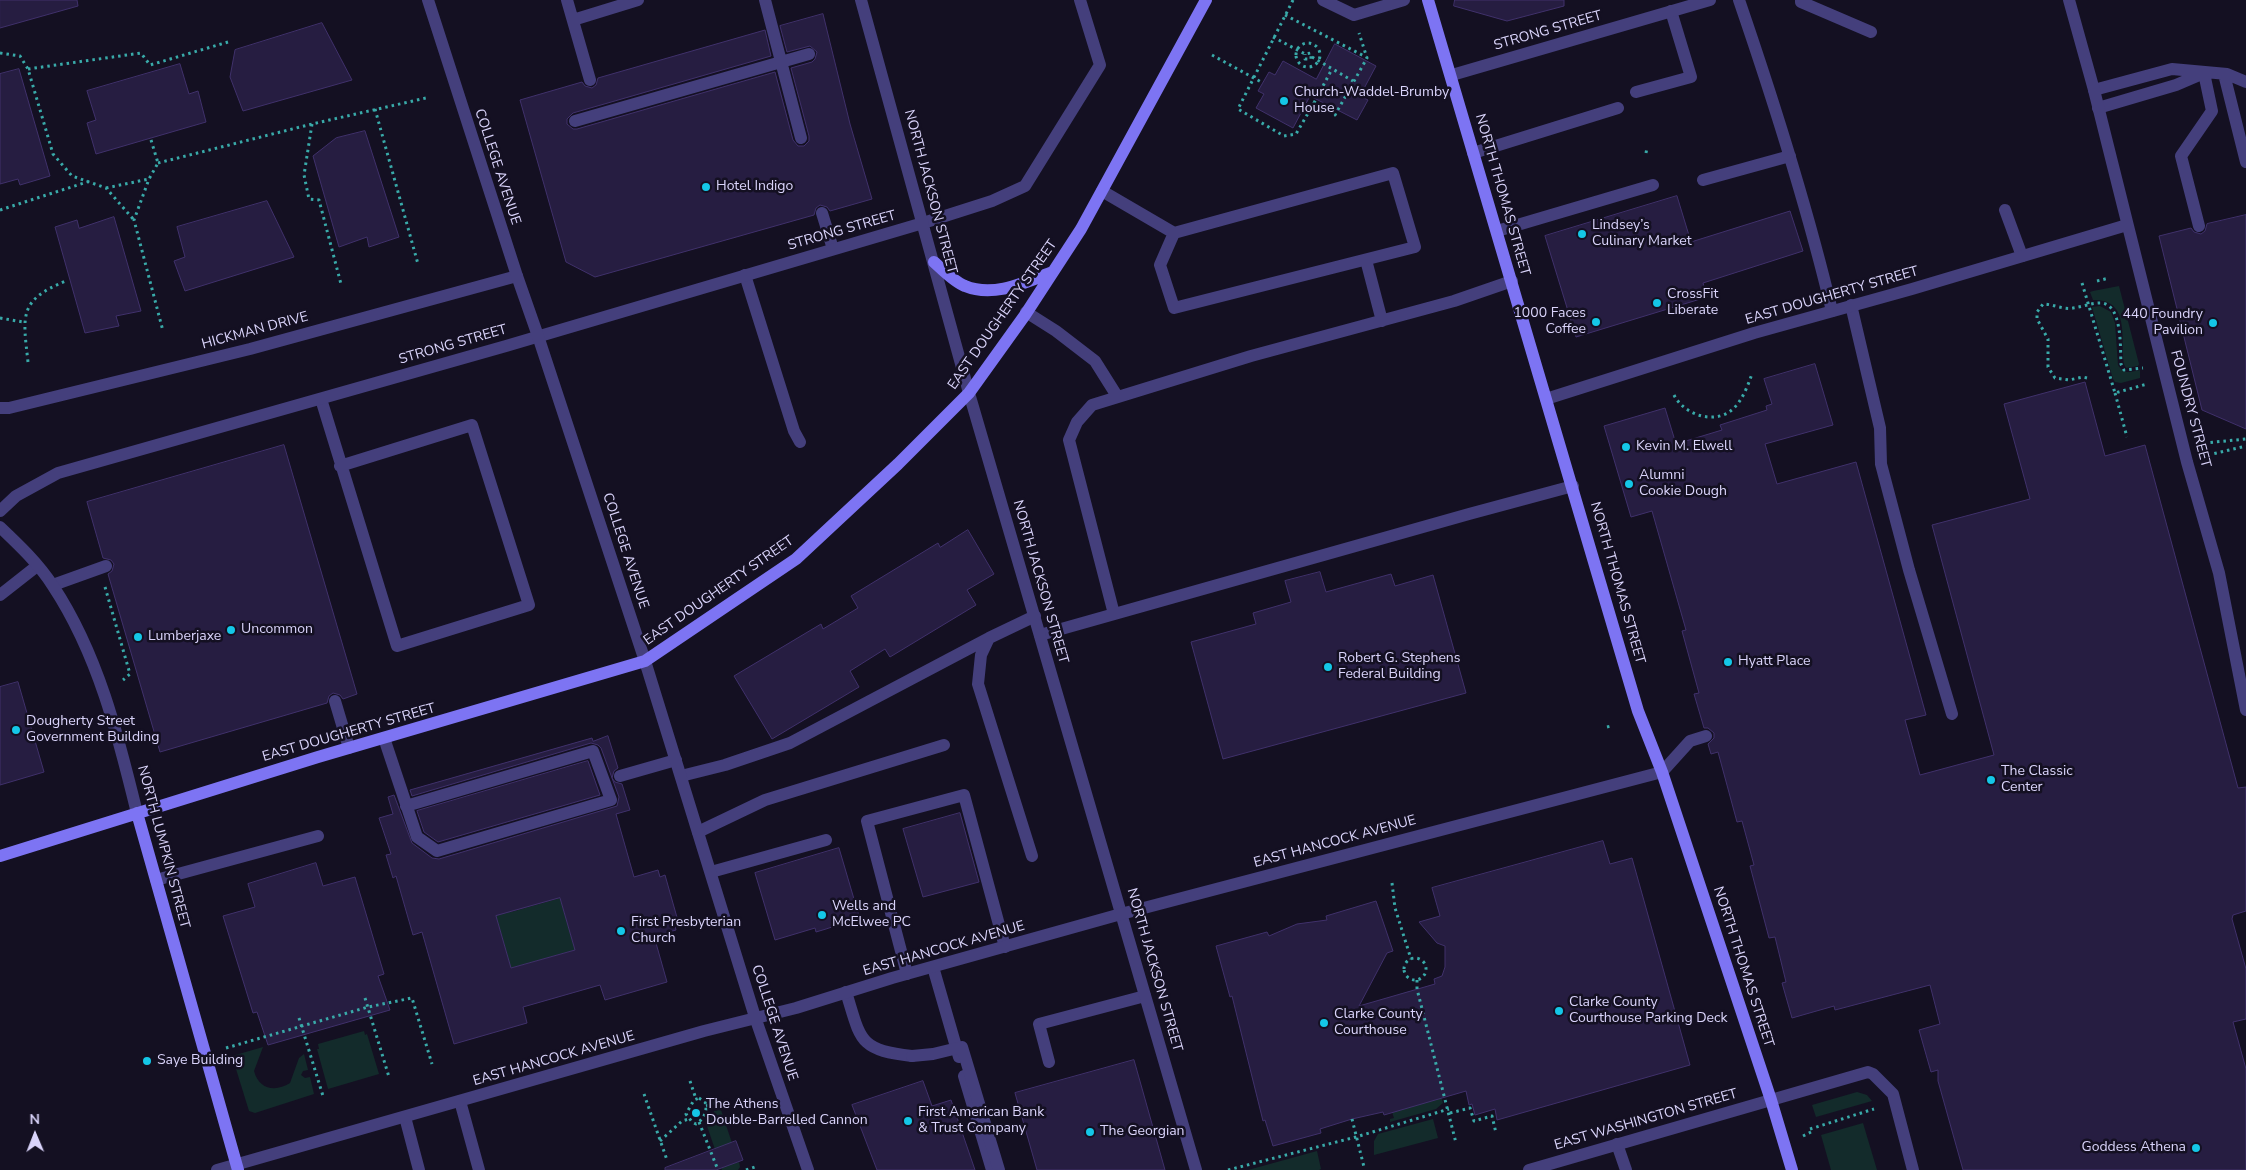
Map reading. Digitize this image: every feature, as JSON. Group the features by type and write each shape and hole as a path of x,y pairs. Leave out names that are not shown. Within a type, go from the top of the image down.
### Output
{"main road":[{"name":"EAST DOUGHERTY STREET","path":"0,856 348,748 645,661 796,559 898,464 969,393 1053,272 1102,191 1206,0"},
{"name":"NORTH THOMAS STREET","path":"1428,0 1452,75 1473,153 1498,231 1638,711 1662,772 1771,1100 1792,1170"},
{"path":"934,262 964,286 980,290 1013,287 1053,272"},
{"name":"NORTH LUMPKIN STREET","path":"137,813 238,1167"}],"street":[{"name":"COLLEGE AVENUE","path":"428,0 517,276 645,661 755,1017 808,1170"},
{"path":"567,0 590,80"},
{"path":"573,20 638,0"},
{"path":"765,0 801,138"},
{"name":"NORTH JACKSON STREET","path":"861,0 969,393 1196,1170"},
{"name":"STRONG STREET","path":"0,511 16,496 58,473 321,399 923,223 992,201 1025,186 1100,65 1080,0"},
{"path":"1323,0 1354,15 1404,0"},
{"name":"STRONG STREET","path":"1452,75 1710,0"},
{"path":"1739,0 1790,156 1813,233 1832,311"},
{"path":"1801,0 1801,2 1871,32"},
{"name":"FOUNDRY STREET","path":"2069,0 2094,90 2187,462 2219,573 2246,710"},
{"path":"1636,92 1691,77 1671,11"},
{"path":"574,121 809,54"},
{"path":"2094,90 2172,69 2224,74 2246,82"},
{"path":"2098,108 2176,85 2204,72"},
{"path":"2199,226 2181,156 2212,111 2204,72"},
{"path":"2224,74 2246,162"},
{"path":"1473,153 1618,108"},
{"path":"1703,180 1790,156"},
{"path":"1102,191 1174,233 1393,173 1415,247 1174,308 1160,265 1174,233"},
{"path":"1498,231 1653,185"},
{"path":"2005,210 2022,256"},
{"path":"822,213 833,249"},
{"name":"EAST DOUGHERTY STREET","path":"1546,399 1754,333 2127,225"},
{"path":"1366,260 1382,321"},
{"path":"745,275 794,431 800,442"},
{"name":"HICKMAN DRIVE","path":"0,408 9,408 250,349 517,276"},
{"path":"1114,614 1069,440 1077,422 1092,405 1251,356 1454,301 1512,281"},
{"path":"1851,305 1880,428 1881,464 1909,570 1952,714"},
{"path":"1026,312 1056,331 1095,361 1117,396"},
{"path":"321,399 340,466 397,646 529,605 472,425 340,466"},
{"path":"1040,635 1573,486"},
{"name":"NORTH LUMPKIN STREET","path":"0,527 53,585 97,669 137,813"},
{"path":"0,595 37,566"},
{"path":"53,585 106,566"},
{"path":"681,776 725,765 790,744 989,638 1035,616"},
{"path":"989,638 981,655 978,684 1032,856"},
{"path":"334,701 348,748"},
{"path":"1662,772 1690,741 1706,736"},
{"path":"384,738 406,806 417,837 437,851 611,800 593,751 406,806"},
{"path":"698,832 765,800 944,745"},
{"path":"620,776 676,760"},
{"name":"EAST HANCOCK AVENUE","path":"217,1170 238,1167 460,1101 755,1017 796,1008 907,974 1121,914 1662,772"},
{"path":"907,974 867,821 964,795 1005,947"},
{"path":"156,880 318,836"},
{"path":"711,872 826,840"},
{"path":"933,968 992,1170"},
{"path":"846,992 856,1024 862,1037 871,1048 885,1053 912,1056 933,1054 962,1047 999,1170"},
{"path":"1049,1062 1038,1024 1145,996"},
{"name":"EAST WASHINGTON STREET","path":"1529,1170 1868,1072 1873,1074 1893,1094 1913,1170"},
{"path":"460,1101 478,1170"},
{"path":"405,1117 419,1170"},
{"path":"1617,1144 1626,1170"}],"path":[{"path":"1293,0 1252,77 1238,109 1284,136 1296,134 1332,69"},
{"path":"1285,15 1368,58"},
{"path":"1354,15 1368,58"},
{"path":"1273,37 1305,54"},
{"path":"28,69 141,53 150,65 228,42"},
{"path":"1302,66 1297,58 1298,50 1305,44 1313,45 1319,51 1319,61"},
{"path":"1305,54 1310,52 1313,45"},
{"path":"1310,52 1312,57 1352,81"},
{"path":"0,53 20,56 28,69 53,154 72,176 90,180 106,188 134,220 163,331"},
{"path":"1305,54 1306,60"},
{"path":"1212,55 1263,83"},
{"path":"1302,66 1306,60 1312,57"},
{"path":"1314,104 1334,115 1352,81 1368,58"},
{"path":"1302,66 1310,67 1319,61"},
{"path":"158,163 312,124 426,98"},
{"path":"375,109 418,264"},
{"path":"312,124 304,175 309,198 319,200 341,284"},
{"path":"134,220 149,179 158,163 151,140"},
{"path":"1646,153 1647,148"},
{"path":"106,188 149,179"},
{"path":"0,210 90,180"},
{"path":"2097,281 2108,278"},
{"path":"28,362 24,322 27,309 34,298 50,287 66,281"},
{"path":"2082,283 2127,437"},
{"path":"2087,378 2083,376 2069,380 2055,378 2048,367 2048,339 2037,319 2037,312 2043,304 2072,309 2088,305 2107,304 2113,310 2119,322 2119,342 2124,370 2143,368"},
{"path":"0,318 24,322"},
{"path":"1674,395 1678,402 1688,411 1698,415 1717,417 1733,409 1746,391 1752,374"},
{"path":"2115,393 2147,384"},
{"path":"2204,443 2246,439"},
{"path":"2208,455 2246,446"},
{"path":"105,584 130,674 123,680"},
{"path":"1392,883 1395,908 1411,959"},
{"path":"1417,980 1410,978 1404,973 1404,966 1411,959 1419,959 1425,966 1424,974 1417,980 1416,989 1449,1109 1456,1143"},
{"path":"365,998 388,1077"},
{"path":"226,1048 368,1007 412,998 432,1064"},
{"path":"299,1018 323,1096"},
{"path":"690,1080 696,1099"},
{"path":"644,1094 666,1160"},
{"path":"696,1099 699,1098 705,1102 706,1106 706,1110 699,1122"},
{"path":"696,1099 686,1114 692,1122 699,1122"},
{"path":"706,1106 717,1102"},
{"path":"1450,1114 1470,1108 1474,1121 1492,1116 1496,1133"},
{"path":"1228,1170 1449,1109"},
{"path":"1803,1136 1810,1131 1874,1109"},
{"path":"660,1141 682,1121 689,1119"},
{"path":"1352,1119 1364,1167"},
{"path":"699,1122 718,1170"},
{"path":"746,1170 755,1167"}],"green space":[{"path":"2119,286 2139,364 2138,366 2126,368 2124,364 2121,322 2118,313 2113,306 2105,301 2093,300 2090,292"},
{"path":"2100,306 2111,312 2115,323 2118,365 2125,372 2140,370 2140,378 2121,383 2115,382 2113,379 2092,307"},
{"path":"560,898 575,950 511,968 494,909 511,912"},
{"path":"1410,991 1443,1103 1436,1109 1390,1122 1390,1119 1394,1118 1392,1112 1407,1021 1399,994"},
{"path":"364,1031 365,1035 367,1034 379,1074 328,1089 317,1049 319,1049 318,1044"},
{"path":"263,1047 254,1071 256,1077 264,1086 279,1088 290,1083 299,1058 304,1054 308,1070 303,1071 301,1075 305,1078 310,1077 314,1094 255,1113 249,1111 232,1056"},
{"path":"1857,1092 1867,1095 1872,1101 1816,1117 1812,1105"},
{"path":"721,1110 732,1143 731,1164 739,1162 740,1167 738,1170 722,1170 707,1126 714,1111"},
{"path":"1433,1119 1438,1138 1374,1155 1374,1141 1378,1134"},
{"path":"1863,1123 1877,1170 1831,1170 1821,1135"},
{"path":"1317,1151 1321,1169 1319,1170 1248,1170"}],"building":[{"path":"0,0 77,0 78,6 0,28"},
{"path":"1455,0 1564,0 1564,6 1507,21 1454,6"},
{"path":"823,14 850,124 872,199 830,211 827,207 820,205 816,208 814,215 595,277 566,262 520,100 582,82 585,86 592,88 596,85 598,78 765,30 771,56 573,113 567,119 567,124 573,129 577,129 775,72 793,140 798,146 804,146 809,141 809,136 791,68 812,62 817,52 810,46 787,52 780,26"},
{"path":"322,23 352,80 243,111 230,77 235,50"},
{"path":"1335,44 1376,66 1360,96 1368,100 1357,120 1310,96 1293,128 1256,108 1264,94 1258,91 1269,72 1275,75 1283,61 1316,79"},
{"path":"180,64 189,94 198,91 206,122 96,154 87,123 96,120 87,91"},
{"path":"19,69 50,176 20,185 18,179 0,184 0,74"},
{"path":"365,131 399,237 369,247 367,237 339,247 313,156 336,138"},
{"path":"1677,196 1691,242 1790,211 1803,251 1703,283 1707,297 1576,337 1545,236"},
{"path":"267,201 294,257 185,291 174,261 185,257 177,227"},
{"name":"440 Foundry Pavilion","path":"2246,215 2246,429 2202,410 2159,236 2191,228 2194,232 2201,234 2205,231 2207,224"},
{"path":"114,217 141,311 116,316 119,326 85,333 55,227 77,220 79,228"},
{"name":"The Classic Center","path":"1815,364 1833,425 1765,444 1777,484 1856,462 1926,715 1905,720 1920,775 1994,755 1932,525 2030,499 2004,404 2085,382 2105,456 2145,445 2238,788 2246,787 2246,911 2233,915 2232,919 2246,969 2246,1019 2233,1022 2246,1069 2246,1170 1963,1170 1938,1081 1938,1070 1931,1072 1919,1030 1940,1024 1930,985 1835,1010 1834,1006 1792,1018 1782,983 1786,982 1775,937 1769,938 1750,866 1754,865 1742,821 1737,822 1718,752 1711,754 1708,744 1714,738 1714,733 1708,728 1704,728 1694,694 1699,693 1682,631 1686,630 1652,511 1631,517 1604,426 1665,408 1676,444 1722,430 1720,425 1767,410 1766,406 1772,404 1764,379"},
{"name":"Uncommon","path":"284,445 357,694 343,699 340,695 333,693 329,696 327,703 160,752 108,574 112,571 114,564 111,560 103,558 87,502"},
{"path":"968,530 994,574 967,590 976,605 890,657 885,649 850,671 859,687 772,739 734,676 821,624 823,629 858,608 851,596 938,543 940,547"},
{"name":"Robert G. Stephens Federal Building","path":"1320,572 1326,592 1391,574 1395,586 1433,575 1466,693 1223,759 1191,642 1256,624 1253,613 1291,602 1285,581"},
{"name":"Dougherty Street Government Building","path":"18,682 44,772 0,785 0,687"},
{"path":"608,736 618,768 614,771 612,778 601,748 591,743 412,796 410,790 592,738 593,741"},
{"path":"588,761 600,795 438,842 424,832 417,811"},
{"name":"First Presbyterian Church","path":"612,778 615,782 622,784 630,810 616,814 634,877 658,870 660,877 665,875 678,921 674,922 676,930 654,936 667,982 605,1000 600,985 523,1007 527,1023 454,1044 422,932 413,935 396,876 393,878 386,855 391,854 379,818 393,814 388,797 394,795 412,843 432,858 439,859 617,806 619,797","holes":["560,898 575,950 511,968 496,916"]},
{"path":"960,813 979,882 923,897 903,829"},
{"path":"1603,841 1610,864 1632,858 1690,1065 1497,1120 1495,1109 1475,1115 1472,1104 1469,1105 1466,1091 1384,1115 1383,1112 1352,1119 1320,1129 1321,1133 1273,1146 1265,1120 1263,1121 1232,996 1230,997 1216,946 1267,932 1269,936 1297,924 1327,920 1326,916 1376,901 1393,951 1387,953 1359,1006 1435,984 1434,979 1442,976 1445,967 1445,946 1437,943 1419,922 1440,916 1432,888"},
{"path":"839,848 859,916 834,923 835,926 816,932 815,928 775,940 755,873"},
{"path":"316,863 323,886 355,877 384,974 378,976 390,1010 268,1045 257,1012 253,1013 223,916 255,907 248,884"},
{"name":"The Georgian","path":"1134,1060 1165,1170 1037,1170 1015,1093"},
{"name":"First American Bank & Trust Company","path":"923,1081 932,1106 951,1100 975,1170 877,1170 852,1105"},
{"path":"736,1141 743,1160 716,1170 665,1170 665,1168"}],"place":[{"name":"Church-Waddel-Brumby House","path":"1284,101"},
{"name":"Hotel Indigo","path":"706,187"},
{"name":"Lindsey’s Culinary Market","path":"1582,234"},
{"name":"CrossFit Liberate","path":"1657,303"},
{"name":"1000 Faces Coffee","path":"1596,322"},
{"name":"440 Foundry Pavilion","path":"2213,323"},
{"name":"Kevin M. Elwell","path":"1626,447"},
{"name":"Alumni Cookie Dough","path":"1629,484"},
{"name":"Uncommon","path":"231,630"},
{"name":"Lumberjaxe","path":"138,637"},
{"name":"Hyatt Place","path":"1728,662"},
{"name":"Robert G. Stephens Federal Building","path":"1328,667"},
{"name":"Dougherty Street Government Building","path":"16,730"},
{"name":"The Classic Center","path":"1991,780"},
{"name":"Wells and McElwee PC","path":"822,915"},
{"name":"First Presbyterian Church","path":"621,931"},
{"name":"Clarke County Courthouse Parking Deck","path":"1559,1011"},
{"name":"Clarke County Courthouse","path":"1324,1023"},
{"name":"Saye Building","path":"147,1061"},
{"name":"The Athens Double-Barrelled Cannon","path":"696,1113"},
{"name":"First American Bank & Trust Company","path":"908,1121"},
{"name":"The Georgian","path":"1090,1132"},
{"name":"Goddess Athena","path":"2196,1148"}]}
